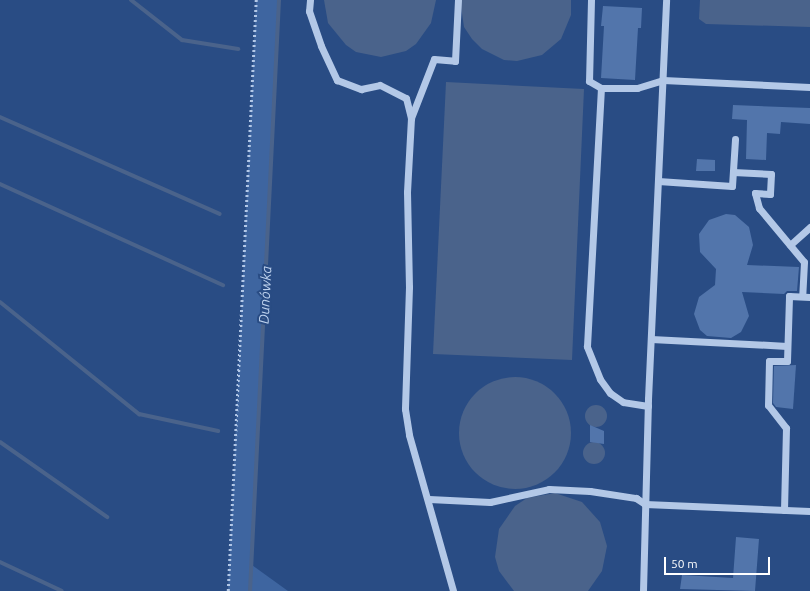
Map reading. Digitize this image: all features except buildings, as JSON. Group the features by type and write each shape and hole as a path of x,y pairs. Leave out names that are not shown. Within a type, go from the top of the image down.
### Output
{"lane":[{"path":"310,0 309,11 321,46 337,80 361,89 380,85 406,98 411,118 407,192 409,287 405,409 409,435 429,499 454,591"},
{"path":"411,118 434,59 455,60 458,0"},
{"path":"591,0 589,81 601,88 637,88 663,80 810,87"},
{"path":"643,591 648,406 666,0"},
{"path":"601,88 587,346 600,379 610,393 623,402 648,406"},
{"path":"658,181 732,186 735,139"},
{"path":"733,172 771,174 770,194 755,193 759,208 804,262 806,296 789,296 787,361 769,361 768,405 786,428 784,510"},
{"path":"790,245 810,228"},
{"path":"651,339 787,346"},
{"path":"429,499 490,502 549,489 590,491 636,498 645,504 810,511"}],"path":[{"path":"228,591 256,0"}],"shaded area":[{"path":"256,0 279,0 252,565 288,591 228,591"},
{"path":"324,0 436,0 431,23 416,44 406,51 381,57 356,52 346,45 328,23"},
{"path":"460,0 571,0 571,15 561,39 542,55 517,61 504,60 482,49 472,39 464,27"},
{"path":"700,0 810,0 810,27 706,24 699,19"},
{"path":"446,82 584,89 572,360 433,354"},
{"path":"515,377 526,378 536,382 546,387 554,394 561,402 566,412 570,422 570,444 566,454 561,464 554,472 546,479 536,484 526,488 515,489 504,488 494,484 484,479 476,472 469,464 464,454 460,444 459,433 460,422 464,412 469,402 476,394 484,387 494,382 504,378"},
{"path":"596,405 600,406 606,412 606,420 600,426 596,427 592,426 586,420 585,416 586,412 592,406"},
{"path":"594,442 602,445 605,453 602,461 594,464 586,461 583,453 586,445"},
{"path":"555,493 582,502 600,522 607,546 602,571 588,591 514,591 499,571 495,557 499,529 515,506 527,498"}],"waterway":[{"path":"131,0 182,40 238,49"},
{"name":"Dunówka","path":"250,591 279,0"},
{"path":"0,117 220,214"},
{"path":"0,184 223,285"},
{"path":"0,302 139,414 218,431"},
{"path":"0,442 107,517"},
{"path":"0,562 62,591"}]}
